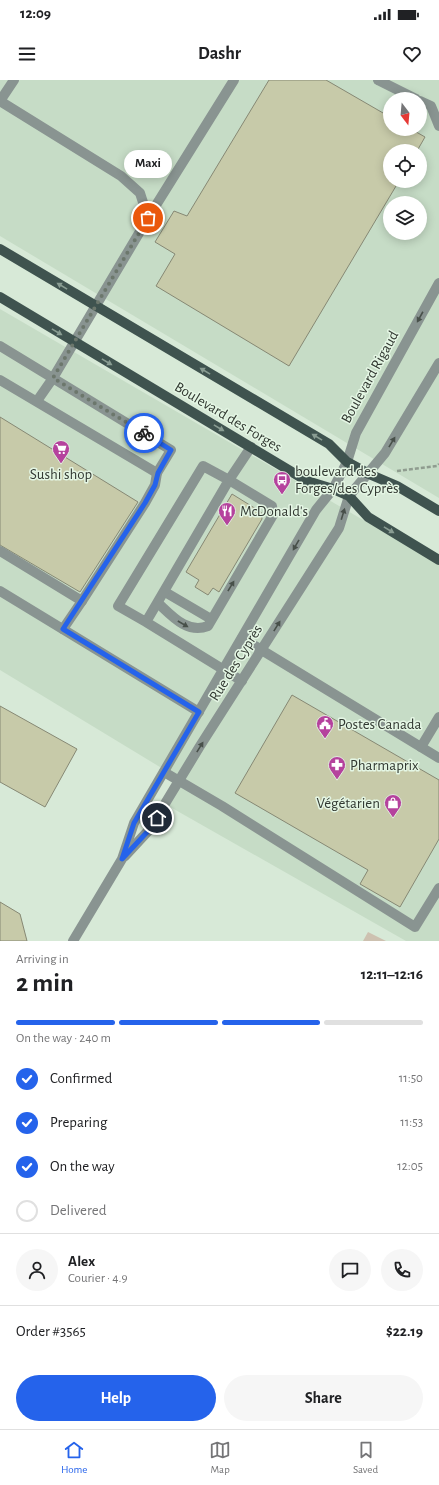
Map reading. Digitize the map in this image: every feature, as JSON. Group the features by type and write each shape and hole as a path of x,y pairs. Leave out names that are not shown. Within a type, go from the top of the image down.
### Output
{"main road":[{"name":"Boulevard des Forges","path":"0,249 329,444 347,462 369,474 397,486 439,511"},
{"name":"Boulevard des Forges","path":"0,297 307,481 333,489 349,496 368,517 439,560"}],"street":[{"path":"14,80 0,101 121,176 140,193 148,218"},
{"path":"37,401 53,378 148,218 234,80"},
{"path":"378,80 402,92"},
{"path":"427,104 431,106 439,126"},
{"name":"Boulevard Rigaud","path":"333,489 347,462 356,433 439,283"},
{"path":"0,346 171,450 158,473 155,485 145,503 63,629"},
{"path":"349,496 369,474 385,453 439,363"},
{"path":"0,380 158,473"},
{"path":"146,622 165,592 229,480 251,448"},
{"path":"158,603 187,628 201,629 208,626 273,515 272,506 204,466 118,606 242,681"},
{"name":"Rue des Cyprès","path":"122,859 134,823 316,510 333,489"},
{"name":"Rue des Cyprès","path":"73,941 122,859 149,830 339,528 349,496"},
{"path":"0,551 82,601"},
{"path":"0,591 199,712"},
{"path":"165,592 211,619"},
{"path":"242,638 439,758"},
{"path":"421,747 439,717"},
{"path":"164,772 180,780 415,927 439,888"}],"path":[{"path":"391,471 437,466 439,464"}],"shaded area":[{"path":"0,80 439,80 439,498 0,236"},
{"path":"0,309 439,564 439,941 406,941 165,804 183,781 0,670"},
{"path":"368,932 386,941 363,941"}],"building":[{"path":"269,80 326,80 383,113 383,136 425,137 421,144 383,144 383,188 395,188 390,196 383,196 383,208 289,366 156,286 175,254 155,242 174,211 187,216"},
{"path":"0,417 138,502 80,592 0,545"},
{"path":"232,494 261,512 262,519 219,592 213,588 208,595 195,587 199,580 186,572"},
{"path":"292,695 439,780 439,839 400,907 360,884 368,870 235,793"},
{"path":"0,706 77,749 45,807 0,782"},
{"path":"0,902 20,914 27,941 0,941"}],"way so far":[{"path":"144,433 53,378 148,218"}],"place":[{"name":"Maxi","path":"148,218"},
{"name":"Sushi shop","path":"61,464"},
{"name":"boulevard des Forges/des Cyprès","path":"282,495"},
{"name":"McDonald's","path":"227,526"},
{"name":"Postes Canada","path":"325,739"},
{"name":"Pharmaprix","path":"337,780"},
{"name":"Végétarien","path":"393,818"}],"route":[{"path":"144,433 171,450 158,473 155,485 145,503 63,629 199,712 134,823 122,859 149,830 157,818"}]}
